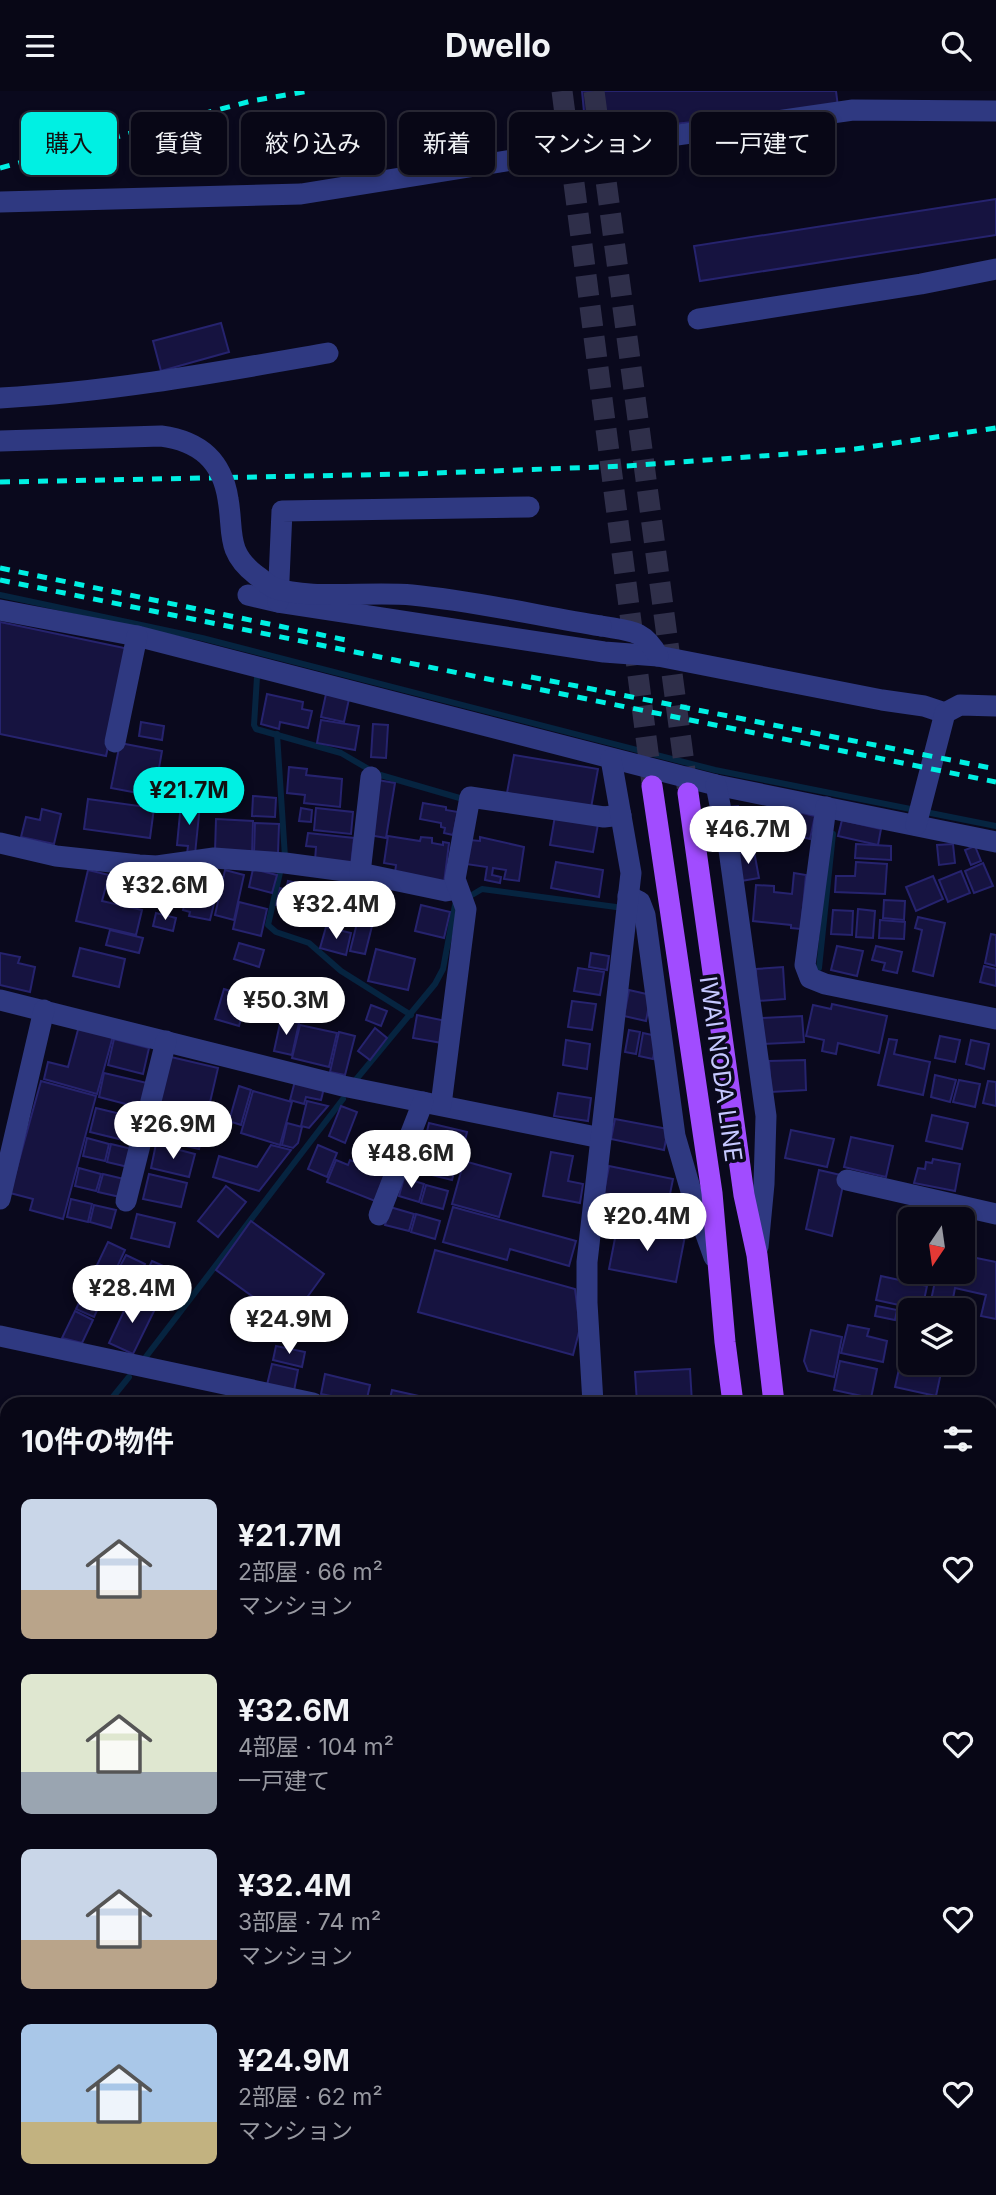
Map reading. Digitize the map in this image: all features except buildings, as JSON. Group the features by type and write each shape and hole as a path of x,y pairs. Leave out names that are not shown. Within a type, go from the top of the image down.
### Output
{"main road":[{"name":"IWAI NODA LINE","path":"652,786 712,1193 732,1397"},
{"name":"IWAI NODA LINE","path":"688,793 744,1195 757,1255 773,1397"}],"street":[{"path":"0,202 300,194 587,148 853,100 996,111"},
{"path":"698,319 921,284 996,269"},
{"path":"0,398 164,381 328,353"},
{"path":"0,441 161,436 182,438 213,461 224,479 229,501 230,535 238,555 253,573 273,587 300,592 411,595 601,626 640,633 651,642 658,656"},
{"path":"278,602 282,510 529,507"},
{"path":"248,595 278,602 604,652 658,656 924,706 945,713 960,705 996,706"},
{"path":"0,610 137,636 716,785 826,807 918,816 996,842"},
{"path":"115,742 137,636"},
{"path":"918,816 945,713"},
{"path":"593,1397 587,1262 631,873 611,759"},
{"path":"360,873 370,777"},
{"path":"716,785 729,850 765,1116 764,1184 757,1255"},
{"path":"379,1215 432,1104 467,909 457,894 455,879 470,797 604,817 621,815"},
{"path":"826,807 805,965 810,978 825,984 996,1019"},
{"path":"0,843 56,856 139,865 157,866 214,858 283,863 360,873 457,894"},
{"path":"628,896 640,902 645,915 676,1136 693,1198 719,1269"},
{"path":"0,999 343,1086 601,1137"},
{"path":"0,1199 44,1010"},
{"path":"126,1201 166,1041"},
{"path":"847,1180 996,1214"},
{"path":"0,1336 285,1397"}],"waterway":[{"path":"0,595 202,638 715,770 996,826"},
{"path":"257,677 256,729 341,753 377,774 463,799 462,803"},
{"path":"277,734 285,857"},
{"path":"819,968 833,834"},
{"path":"281,868 268,925 276,932 309,943 341,971 411,1015"},
{"path":"354,1082 435,984 443,969 455,905 482,889 616,907"},
{"path":"145,1358 343,1099"},
{"path":"113,1397 129,1377"}],"tunnel":[{"path":"562,91 652,783"},
{"path":"594,91 688,793"}],"railway":[{"path":"0,168 251,101 309,91"},
{"path":"0,482 409,474 627,466 855,449 996,428"},
{"path":"0,568 346,640"},
{"path":"0,580 996,782"},
{"path":"531,677 996,769"}]}
